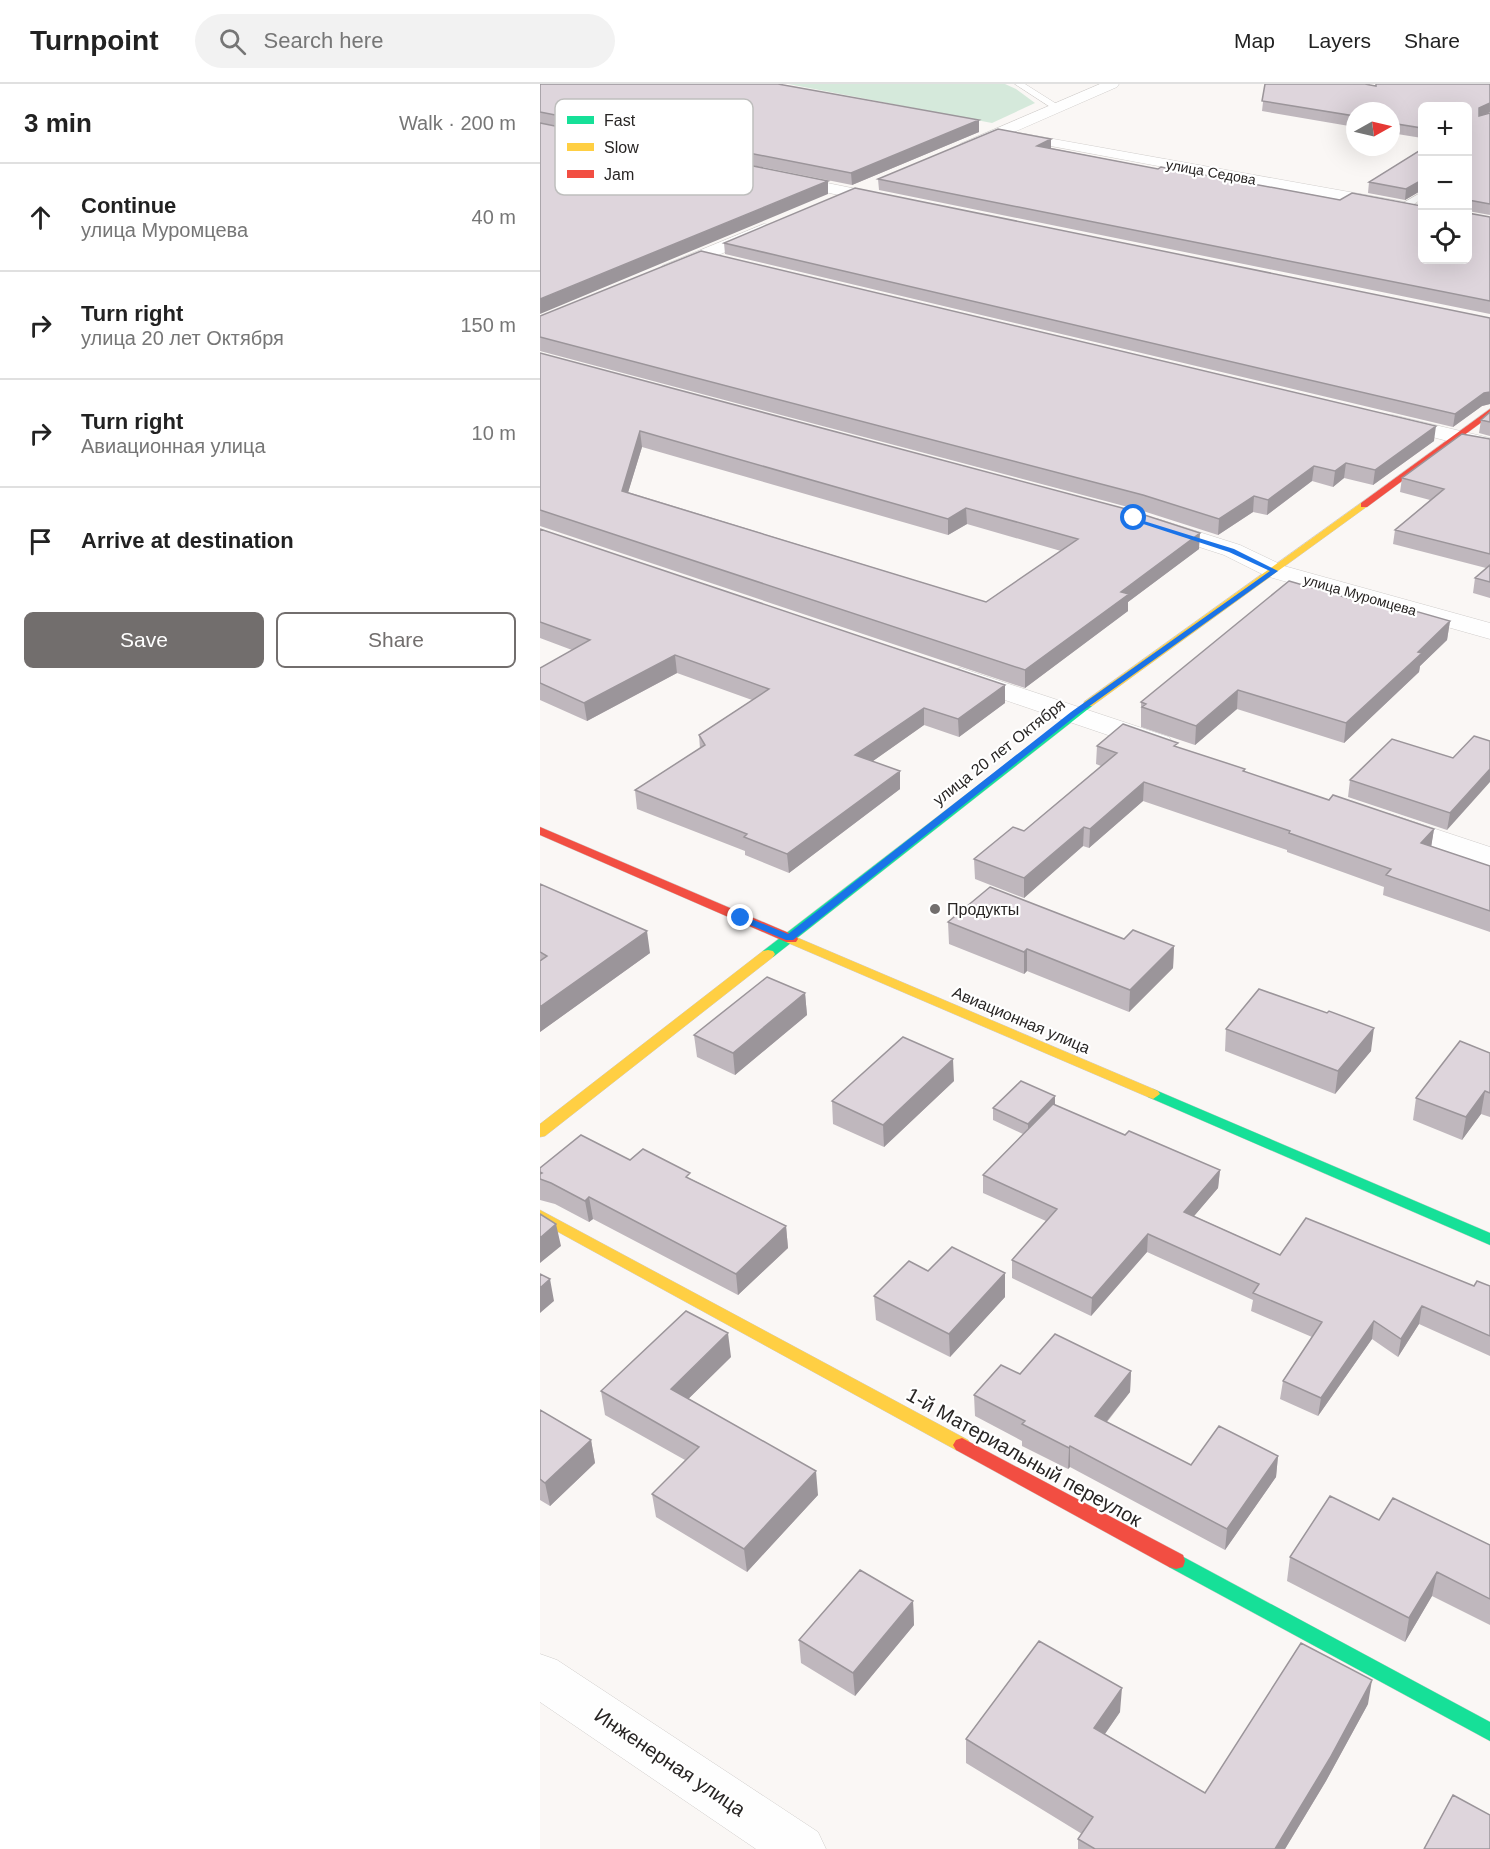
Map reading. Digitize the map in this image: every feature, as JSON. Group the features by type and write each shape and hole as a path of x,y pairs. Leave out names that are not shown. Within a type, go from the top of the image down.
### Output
{"street":[{"path":"945,154 1112,84"},
{"name":"улица Седова","path":"983,126 1002,132 1418,209"},
{"path":"769,176 908,204"},
{"path":"818,206 881,180"},
{"path":"648,278 775,224"},
{"path":"701,256 736,264"},
{"name":"улица 20 лет Октября","path":"540,1132 1074,714 1275,571 1490,412"},
{"path":"1377,418 1490,445"},
{"name":"улица Муромцева","path":"1134,518 1232,550 1275,571 1490,632"},
{"path":"938,668 1186,752"},
{"path":"1366,814 1490,857"},
{"name":"Авиационная улица","path":"540,831 1490,1239"},
{"name":"1-й Материальный переулок","path":"540,1215 1490,1732"},
{"name":"Инженерная улица","path":"540,1675 800,1849"}],"lane":[{"path":"1019,84 1058,108"},
{"path":"1403,207 1418,198"}],"green space":[{"path":"788,84 1005,84 1035,103 992,123"}],"building":[{"path":"540,84 778,84 979,120 851,173 753,154 753,99 555,99 555,115 540,112"},
{"path":"1265,84 1365,84 1376,86 1376,84 1490,84 1490,103 1479,108 1479,116 1490,113 1490,204 1472,201 1472,102 1418,102 1418,127 1400,124 1400,102 1346,102 1346,115 1262,101"},
{"path":"540,123 555,126 555,195 753,195 753,166 828,181 540,299"},
{"path":"998,129 1051,139 1037,146 1158,169 1161,167 1340,200 1352,193 1418,205 1418,264 1472,264 1472,214 1490,217 1490,301 878,179"},
{"path":"1418,151 1418,182 1406,189 1369,182"},
{"path":"855,188 1490,318 1490,392 1484,393 1455,414 724,243"},
{"path":"701,251 1436,426 1375,470 1346,463 1335,471 1314,466 1268,500 1254,496 1219,519 1143,495 540,337 540,316"},
{"path":"540,353 1126,509 1200,533 1121,592 1129,594 1025,670 540,510","holes":["640,431 948,519 966,508 1078,539 986,602 622,491"]},
{"path":"1490,412 1490,422 1481,420"},
{"path":"1462,434 1490,439 1490,554 1395,530 1444,489 1402,478"},
{"path":"540,529 1005,685 958,719 924,708 855,755 900,771 787,854 744,837 747,834 635,790 705,745 699,735 769,689 675,655 584,703 540,683 540,668 590,640 540,622"},
{"path":"1490,565 1490,582 1475,578"},
{"path":"1289,581 1361,602 1366,597 1450,621 1418,652 1422,653 1346,723 1238,690 1196,726 1142,707 1146,704 1141,702"},
{"path":"1123,724 1178,743 1174,746 1245,769 1243,771 1329,800 1333,795 1434,829 1421,843 1490,866 1490,911 1386,875 1391,869 1289,833 1290,831 1144,782 1090,829 1084,827 1024,878 974,859 1013,827 1024,831 1117,753 1097,746"},
{"path":"1474,736 1490,741 1490,769 1450,813 1350,780 1392,739 1453,758"},
{"path":"540,884 647,931 540,1007 540,961 547,956 540,952"},
{"path":"990,887 1124,939 1133,930 1174,946 1130,990 1027,949 1024,952 948,922"},
{"path":"767,977 805,993 733,1053 694,1035"},
{"path":"1259,989 1374,1028 1338,1071 1226,1029"},
{"path":"903,1037 953,1059 883,1125 832,1101"},
{"path":"1460,1041 1490,1053 1490,1093 1485,1091 1466,1117 1416,1098"},
{"path":"1021,1081 1055,1096 1028,1124 993,1108"},
{"path":"1053,1104 1125,1135 1129,1131 1220,1170 1184,1212 1280,1255 1306,1218 1474,1286 1477,1281 1490,1286 1490,1336 1422,1306 1401,1339 1374,1321 1321,1398 1283,1381 1322,1322 1253,1293 1259,1284 1148,1234 1092,1298 1012,1260 1057,1209 983,1175"},
{"path":"581,1135 630,1160 643,1149 690,1173 686,1177 786,1226 736,1274 589,1197 585,1201 540,1179 542,1173 540,1168"},
{"path":"540,1214 556,1224 540,1238"},
{"path":"952,1247 1005,1273 949,1334 874,1296 909,1261 928,1271"},
{"path":"540,1274 550,1279 540,1288"},
{"path":"686,1311 728,1333 671,1389 816,1471 744,1549 652,1494 699,1447 601,1391"},
{"path":"1055,1334 1131,1371 1095,1416 1191,1465 1219,1426 1278,1456 1227,1529 1070,1446 1069,1448 1022,1424 1025,1421 974,1395 1001,1365 1020,1374"},
{"path":"540,1410 591,1440 545,1483 540,1479"},
{"path":"1330,1496 1379,1520 1393,1498 1490,1545 1490,1599 1437,1572 1409,1618 1290,1557"},
{"path":"860,1570 913,1601 853,1673 799,1640"},
{"path":"1039,1641 1122,1688 1094,1728 1205,1793 1301,1643 1372,1680 1330,1758 1275,1849 1095,1849 1078,1839 1093,1817 966,1739"},
{"path":"1453,1795 1490,1815 1490,1849 1424,1849"}],"traffic: fast":[{"path":"768,954 1088,704"},
{"path":"1153,1094 1490,1239"},
{"path":"1176,1561 1490,1732"}],"traffic: slow":[{"path":"1088,704 1364,505"},
{"path":"791,939 1153,1094"},
{"path":"540,1132 768,954"},
{"path":"540,1215 962,1445"}],"traffic: jam":[{"path":"1364,505 1490,412"},
{"path":"540,831 791,939"},
{"path":"962,1445 1176,1561"}],"place":[{"name":"Продукты","path":"935,909"}],"route":[{"path":"741,918 789,938 1074,714 1275,571 1232,550 1134,518"}]}
